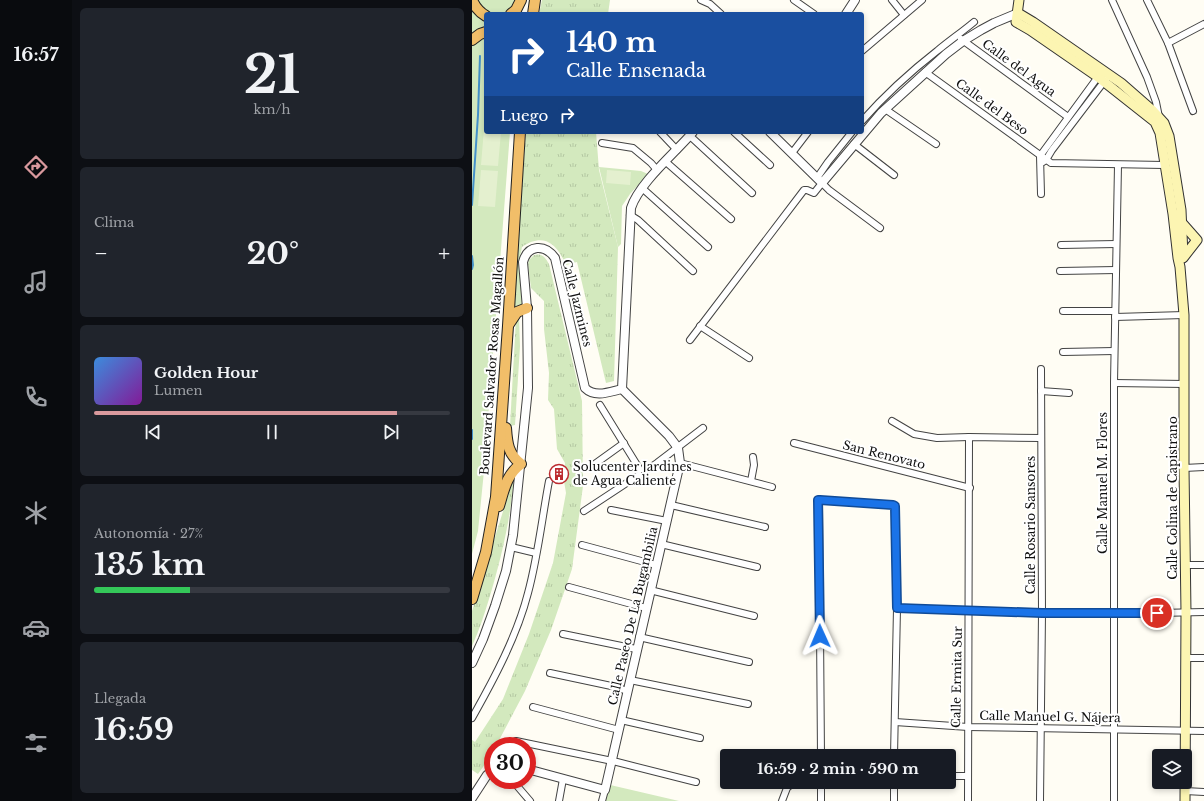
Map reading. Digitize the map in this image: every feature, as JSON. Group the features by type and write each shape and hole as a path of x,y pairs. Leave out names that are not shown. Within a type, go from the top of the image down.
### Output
{"highway":[{"path":"472,0 475,6 484,15"},
{"path":"514,12 521,0"},
{"path":"533,12 535,0"},
{"path":"472,40 484,33"},
{"name":"Boulevard Salvador Rosas Magallón","path":"472,599 486,552 496,497 519,134"},
{"path":"508,326 517,312 527,308"},
{"path":"486,552 506,482 512,471 521,464 514,460 509,451 503,401"}],"main road":[{"path":"1012,20 1018,13 1019,0"},
{"name":"Calle Colina de Capistrano","path":"1018,13 1033,22 1104,76"},
{"name":"Calle Colina de Capistrano","path":"1012,20 1104,76 1121,83 1167,128 1181,210 1178,223"},
{"name":"Calle Colina de Capistrano","path":"1157,119 1164,165 1178,223 1184,315 1184,468 1186,565 1185,801"},
{"path":"1178,223 1201,241 1180,261"}],"street":[{"path":"701,0 710,4 719,12"},
{"path":"794,0 811,12"},
{"path":"847,12 855,0"},
{"path":"892,0 904,15"},
{"path":"864,49 922,0"},
{"path":"1112,0 1147,77 1156,102 1157,119"},
{"path":"1148,0 1168,44 1193,111"},
{"path":"864,118 903,80 960,38 994,23 1012,20"},
{"path":"864,132 885,109 946,54 974,22"},
{"path":"1168,44 1204,24"},
{"name":"Calle del Agua","path":"960,38 1068,117"},
{"name":"Calle del Beso","path":"925,72 1046,160"},
{"path":"1041,194 1040,156 1068,117 1104,76"},
{"path":"1040,165 1046,160 1104,76"},
{"path":"885,109 936,144"},
{"path":"662,134 677,150"},
{"path":"678,448 669,436 622,389 630,215 633,201 657,170 692,134 752,193"},
{"path":"736,134 770,166"},
{"path":"772,134 829,190 880,228"},
{"path":"792,153 806,134"},
{"path":"690,340 801,193 804,190 807,190 814,193 828,162 850,134"},
{"path":"819,180 862,134"},
{"path":"602,143 633,148 657,170"},
{"path":"854,144 894,175"},
{"path":"1046,160 1056,164 1164,165"},
{"path":"666,162 731,219"},
{"name":"Calle Manuel M. Flores","path":"1114,801 1114,351 1118,165"},
{"path":"642,188 708,247"},
{"path":"630,215 638,220 693,271"},
{"path":"1061,245 1116,244"},
{"name":"Calle Jazmines","path":"472,663 483,639 495,606 506,571 513,535 528,388 527,308 523,262 525,255 530,250 542,248 551,252 557,264 585,388 589,392 595,394 622,389"},
{"path":"1060,271 1116,270"},
{"path":"1063,312 1184,315"},
{"path":"700,326 749,358"},
{"path":"1063,352 1114,351"},
{"name":"Calle Rosario Sansores","path":"1040,801 1042,613 1041,369"},
{"path":"1114,383 1185,384"},
{"path":"1041,391 1069,393"},
{"path":"600,405 642,473"},
{"path":"892,421 914,434 936,438 1041,438"},
{"path":"584,511 678,448 703,428"},
{"name":"Calle Ermita Sur","path":"968,801 969,437"},
{"path":"592,466 624,443"},
{"name":"San Renovato","path":"794,443 970,488"},
{"name":"Calle Paseo De La Bugambilia","path":"605,790 636,649 680,463 678,448"},
{"path":"751,481 754,465 753,457"},
{"path":"680,463 772,487"},
{"path":"1184,468 1204,467"},
{"path":"472,718 512,640 528,593 549,481"},
{"path":"821,749 819,500 894,505 897,608 894,749"},
{"path":"671,505 765,527"},
{"path":"611,510 667,521"},
{"path":"661,544 757,567"},
{"path":"582,545 656,565"},
{"path":"511,547 536,553"},
{"path":"1186,565 1204,565"},
{"path":"570,588 646,608"},
{"path":"650,590 754,616"},
{"path":"897,608 1114,614 1204,612"},
{"path":"563,634 636,649"},
{"path":"639,637 750,662"},
{"path":"1186,658 1204,658"},
{"path":"550,673 616,687 627,691"},
{"path":"630,680 748,704"},
{"path":"534,707 619,730"},
{"path":"621,720 700,738"},
{"name":"Calle Manuel G. Nájera","path":"895,722 968,727 1204,731"},
{"path":"536,745 611,761 696,782"},
{"path":"536,772 605,790 602,801"},
{"path":"956,776 967,776"},
{"path":"559,801 563,779"},
{"path":"472,798 484,781"},
{"path":"520,789 530,801"},
{"path":"782,801 787,789"},
{"path":"821,789 821,801"},
{"path":"894,789 894,801"},
{"path":"1185,791 1204,792"}],"green space":[{"path":"472,0 523,0 521,12 484,12 484,134 510,134 484,471 478,531 472,554"},
{"path":"542,0 610,0 608,12 539,12"},
{"path":"484,129 484,134 501,134 498,166 481,165"},
{"path":"526,134 596,134 599,170 618,247 614,381 606,383 577,262 566,265 558,251 549,242 537,241 522,247 520,257 523,304 518,305 513,310"},
{"path":"599,167 641,171 648,174 630,194 622,206 621,244 618,247"},
{"path":"481,170 498,171 495,207 478,206"},
{"path":"607,170 631,172 630,185 606,183"},
{"path":"534,255 539,255 543,256 549,264 582,401 583,486 572,569 551,630 525,691 501,737 484,737 484,766 478,774 472,770 472,740 475,742 503,699 529,634 553,563 566,493 564,481 565,463 557,449 554,409 548,400 549,373 544,329 544,301 531,288 528,264 529,260"},
{"path":"519,317 520,346 515,425 510,426 516,318"},
{"path":"514,476 511,507 501,554 485,611 472,646 472,611"},
{"path":"606,784 679,801 602,801"}],"waterway":[{"path":"472,205 480,56"},
{"path":"472,256 472,269"},
{"path":"472,430 472,439"}],"place":[{"name":"Solucenter Jardines de Agua Caliente","path":"559,474"}],"route":[{"path":"820,636 818,500 895,506 897,608 1042,613 1157,613"}]}
